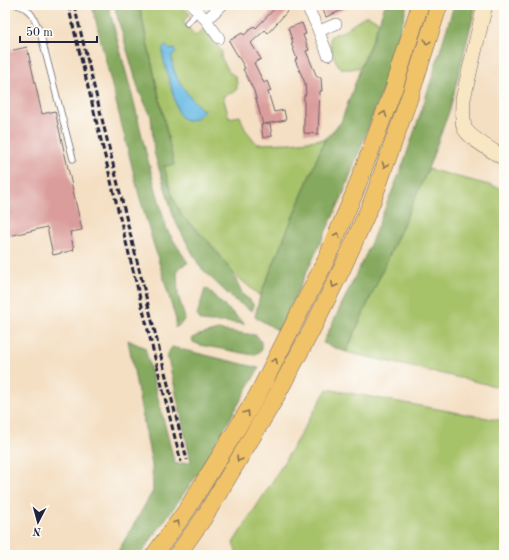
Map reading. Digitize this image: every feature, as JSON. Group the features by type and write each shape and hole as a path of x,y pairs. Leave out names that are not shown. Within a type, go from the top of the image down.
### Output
{"main road":[{"path":"178,555 203,519 265,399 296,321 325,262 354,194 394,88 420,5"},
{"path":"154,555 265,399 311,331 342,269 372,202 411,93 439,5"},
{"path":"485,5 463,99 462,114 465,129 477,140 504,158"}],"street":[{"path":"219,38 199,12 222,5"},
{"path":"306,5 319,31 328,55"},
{"path":"319,31 336,24"}],"lane":[{"path":"17,5 28,10 33,16 40,32 73,159"},
{"path":"187,23 199,12"}],"green space":[{"path":"92,5 108,5 167,230 188,263 177,270 178,295 185,318 181,324 175,328 176,320 139,195"},
{"path":"114,5 139,5 174,165 164,166 172,196 182,216 208,241 233,273 243,295 250,300 254,306 252,311 233,299 200,267 175,221 154,152 151,116 139,91"},
{"path":"149,5 181,5 190,14 183,22 196,36 204,28 222,52 221,57 229,72 235,76 237,82 235,92 223,96 229,118 240,116 245,129 257,144 290,143 325,139 260,296 233,273 208,241 182,216 172,196 164,166 174,165 140,8"},
{"path":"385,5 407,5 386,81 342,197 279,331 255,317 260,296 325,139 341,122"},
{"path":"454,5 476,5 450,109 428,169 346,352 323,343 367,252 404,162"},
{"path":"365,16 369,16 379,22 361,67 343,69 337,63 331,48 330,37 344,31"},
{"path":"428,169 504,189 504,388 346,352"},
{"path":"205,289 209,290 245,324 201,321 197,315"},
{"path":"218,330 255,335 261,342 261,351 253,355 200,345 193,342 192,338"},
{"path":"128,340 145,348 175,464 191,462 167,355 172,347 259,368 202,468 140,555 116,555 153,491 152,465"},
{"path":"327,389 504,421 504,555 237,555 233,543 274,479"}],"water":[{"path":"165,45 170,50 174,49 176,52 172,55 172,62 181,84 201,109 204,109 199,116 194,119 183,119 178,112 163,57 163,48"}],"building":[{"path":"278,5 293,5 268,33 265,30 251,43 261,59 254,63 264,83 267,81 271,91 268,92 274,112 284,110 286,120 265,124 270,124 272,136 263,138 261,125 263,125 254,91 243,69 245,68 229,41 242,33 244,35 254,26 256,28"},
{"path":"321,5 354,5 326,17"},
{"path":"302,23 306,34 303,35 309,50 306,51 317,77 321,77 322,91 320,91 318,134 304,133 304,95 306,95 305,83 295,60 297,59 291,43 293,43 288,28"},
{"path":"27,47 42,114 55,111 82,230 70,232 74,250 53,255 47,227 5,237 5,52"}],"railway":[{"path":"68,5 181,462"},
{"path":"74,5 187,460"}]}
